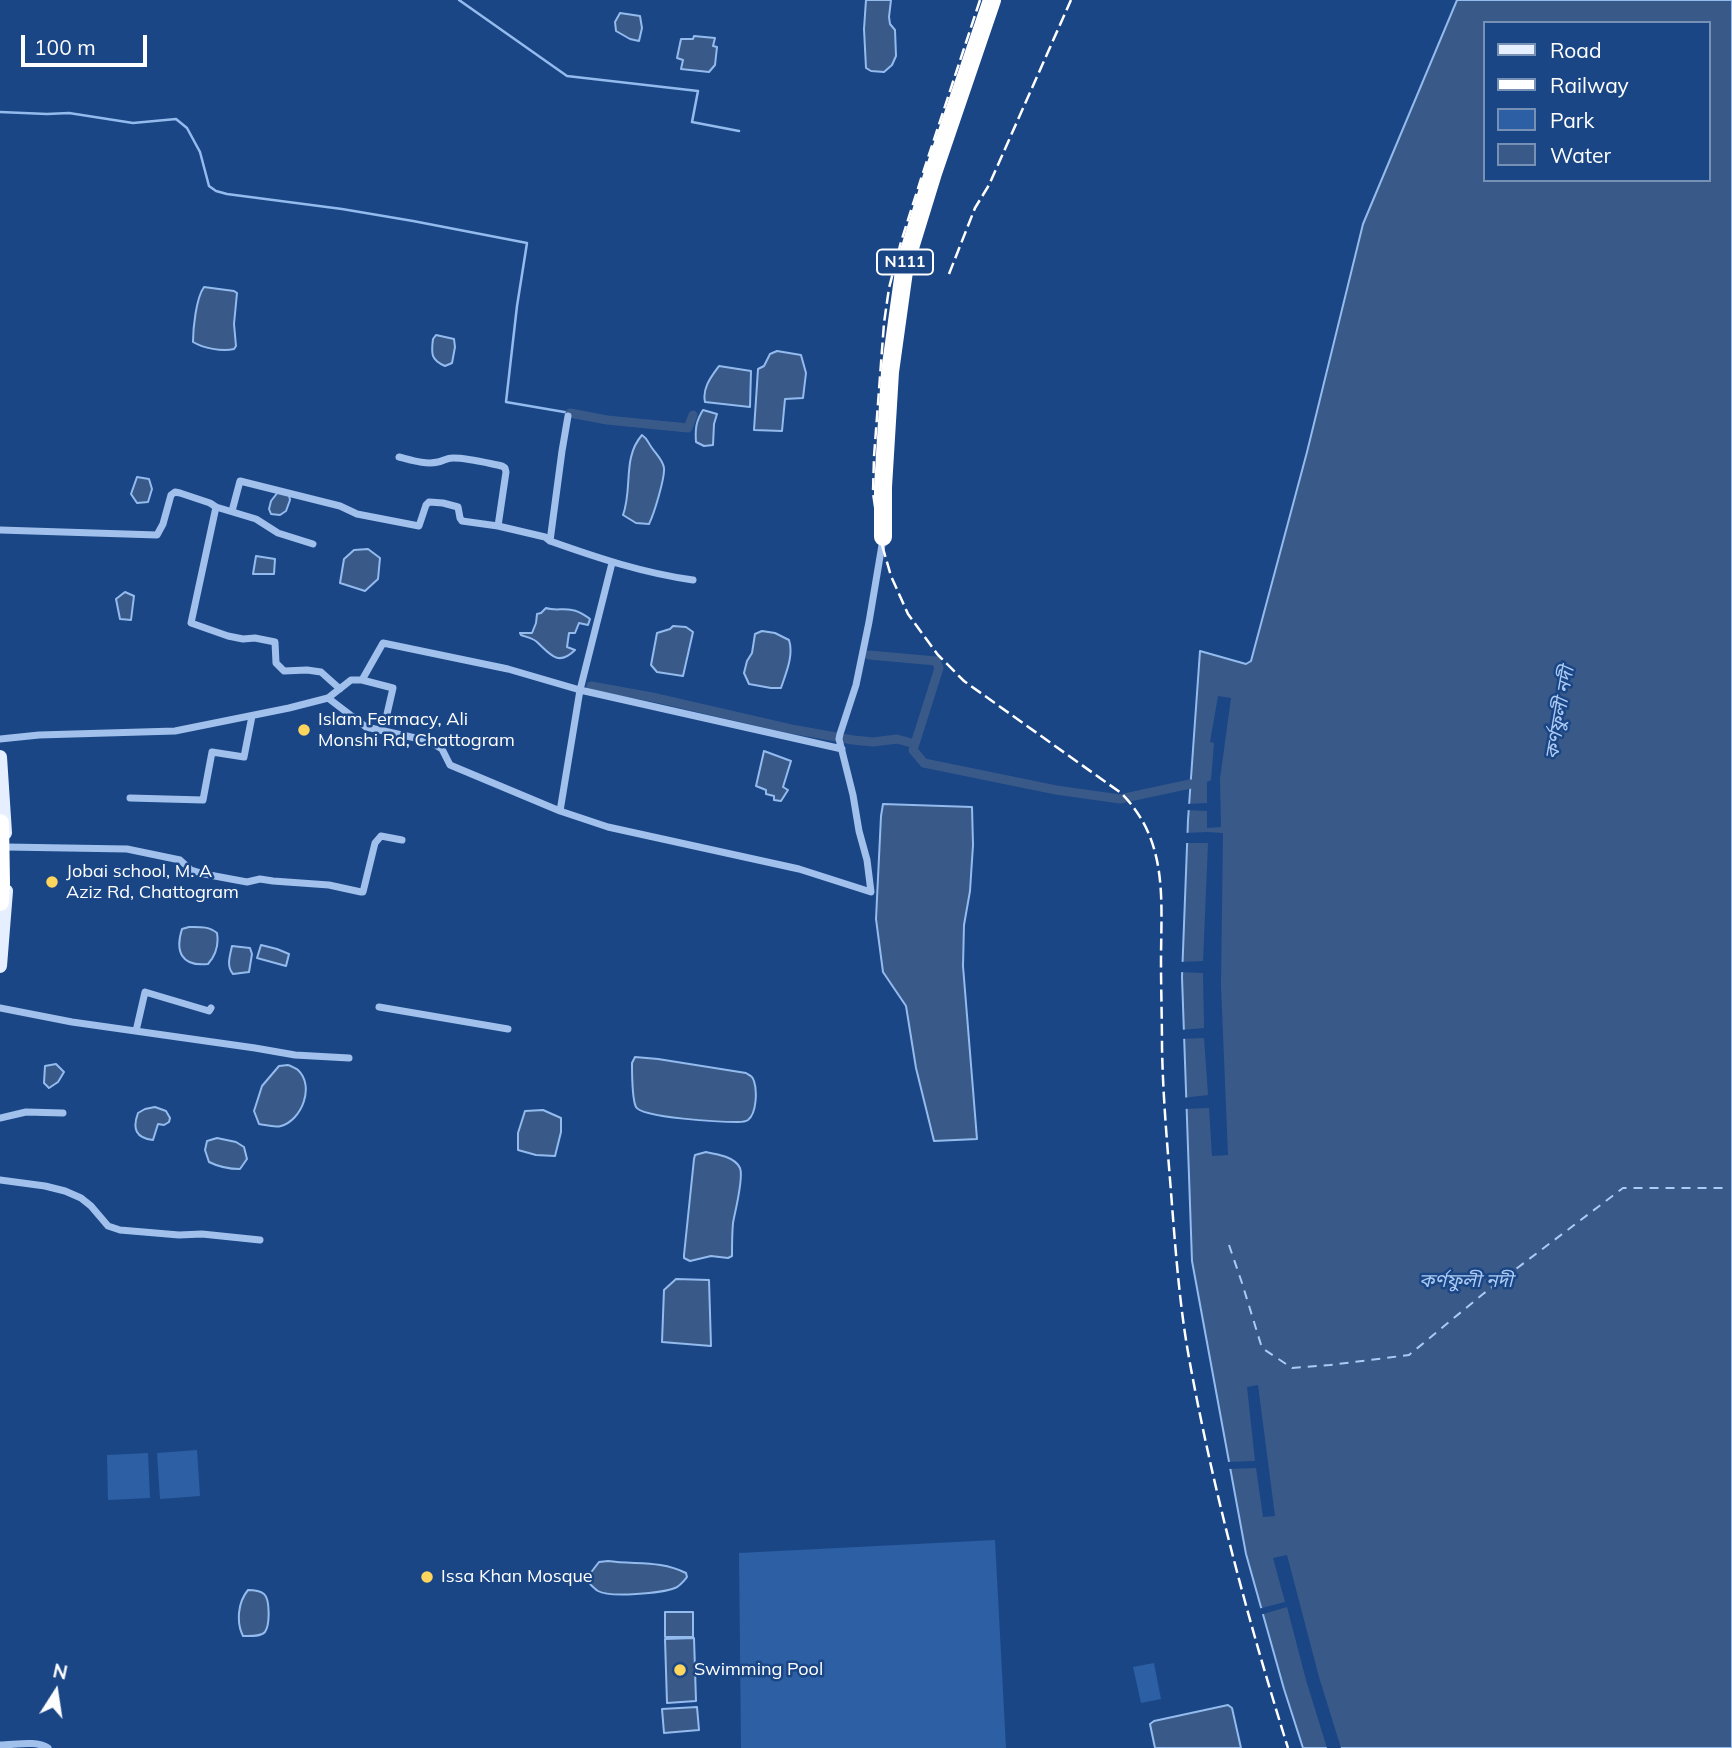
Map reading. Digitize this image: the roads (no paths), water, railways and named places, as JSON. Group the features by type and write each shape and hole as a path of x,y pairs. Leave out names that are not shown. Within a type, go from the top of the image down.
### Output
{"highway":[{"name":"N111","path":"883,537 888,385 905,264 987,4"},
{"path":"0,823 0,902"}],"main road":[{"path":"0,757 6,847 0,966"}],"street":[{"path":"551,541 568,416"},
{"path":"399,457 436,463 446,458 457,458 505,468 498,526"},
{"path":"232,511 240,481 340,506 357,514 419,526 429,502 443,503 458,507 462,521 545,537 612,563 693,580"},
{"path":"0,530 157,535 171,495 175,492 256,519 278,533 313,544"},
{"path":"216,507 191,623 228,636 275,642 276,663 284,671 321,672 340,689"},
{"path":"328,698 366,727 429,741 442,749 450,765 560,811 608,827 799,869 871,892 867,860 839,737 856,685 883,537"},
{"path":"560,811 580,690 612,563"},
{"path":"362,681 383,643 508,669 580,690 842,749"},
{"path":"0,739 39,735 175,731 328,698 351,680 393,688 387,714"},
{"path":"130,798 203,800 212,752 244,757 252,716"},
{"path":"6,847 127,849 180,860 191,870 204,874 247,882 260,878 329,885 363,892 375,844 379,838 381,836 402,840"},
{"path":"136,1031 145,992 209,1011 211,1008"},
{"path":"379,1007 508,1029"},
{"path":"0,1008 72,1022 295,1055 349,1058"},
{"path":"0,1118 26,1112 63,1113"},
{"path":"0,1180 65,1191 91,1206 108,1226 120,1230 179,1235 202,1234 260,1241"},
{"path":"0,1745 34,1744 48,1748"}],"water":[{"path":"866,0 891,0 889,17 895,30 896,56 892,65 884,72 866,68"},
{"name":"কর্ণফুলী নদী","path":"1457,0 1732,0 1732,1748 1303,1748 1246,1554 1192,1261 1182,977 1188,820 1200,651 1246,664 1251,661 1307,452 1363,224"},
{"path":"620,13 640,16 642,28 639,41 616,31 615,22"},
{"path":"694,36 715,38 715,65 709,72 681,69 683,60 677,58 681,39 693,39"},
{"path":"204,287 237,293 234,349 213,349 193,342 197,306"},
{"path":"436,335 454,339 452,363 445,366 433,356 433,339"},
{"path":"777,351 801,355 806,373 803,398 785,399 782,431 754,430 758,369 764,366 770,354"},
{"path":"719,366 751,371 750,407 705,402 706,387"},
{"path":"703,410 717,414 713,445 704,446 696,442 697,425"},
{"path":"642,435 664,468 659,496 649,524 636,523 623,515 632,453"},
{"path":"137,477 149,479 152,489 148,502 137,503 131,494"},
{"path":"278,492 289,495 290,500 286,511 280,515 271,514 271,501"},
{"path":"368,549 380,558 378,579 365,591 340,583 344,559 354,550"},
{"path":"256,556 275,559 274,574 253,574"},
{"path":"125,592 134,596 131,620 120,619 116,599"},
{"path":"546,608 575,611 590,619 588,625 579,623 575,633 569,633 567,647 575,650 564,658 554,657 535,641 520,633 532,633 537,614"},
{"path":"673,626 686,627 693,632 683,676 657,672 651,665 657,633"},
{"path":"762,631 775,633 789,640 790,658 781,688 749,684 744,673 752,653 755,634"},
{"path":"764,751 791,761 783,787 788,790 781,801 774,800 774,796 766,794 766,790 756,786"},
{"path":"883,804 972,807 973,845 970,891 964,925 963,966 977,1139 934,1141 916,1068 906,1006 883,972 876,919"},
{"path":"207,928 217,933 216,950 208,964 192,963 182,956 180,937 182,929"},
{"path":"261,945 289,954 286,966 257,958"},
{"path":"232,946 250,948 252,954 249,972 233,974 231,971 229,961"},
{"path":"635,1057 746,1073 752,1077 755,1085 756,1101 751,1117 745,1122 716,1121 683,1119 641,1111 636,1107 634,1098 632,1063"},
{"path":"56,1064 64,1072 58,1082 49,1088 44,1083 45,1066"},
{"path":"288,1065 298,1070 303,1077 306,1093 304,1102 288,1123 273,1127 259,1124 254,1111 262,1086 279,1066"},
{"path":"155,1107 166,1111 170,1118 164,1125 158,1124 153,1140 139,1135 135,1124 138,1113"},
{"path":"543,1110 561,1118 561,1132 555,1156 518,1150 518,1133 525,1111"},
{"path":"217,1138 236,1142 244,1147 247,1159 240,1169 209,1162 205,1150 207,1141"},
{"path":"706,1152 730,1159 740,1168 732,1256 711,1256 690,1261 684,1258 684,1255 694,1159 695,1155"},
{"path":"676,1279 709,1280 711,1346 662,1342 664,1290"},
{"path":"599,1562 667,1566 686,1573 687,1577 678,1586 668,1590 636,1594 604,1593 590,1584 589,1575"},
{"path":"248,1590 256,1590 266,1597 268,1618 267,1629 263,1634 243,1636 239,1625 240,1606"},
{"path":"665,1612 693,1612 693,1637 665,1637"},
{"name":"Swimming Pool","path":"694,1638 696,1701 667,1703 665,1639"},
{"path":"1228,1705 1232,1708 1241,1748 1155,1748 1150,1724 1154,1721"},
{"path":"697,1707 699,1730 664,1733 662,1709"}],"waterway":[{"path":"459,0 567,76 698,91 692,122 739,131"},
{"path":"0,112 69,113 133,123 176,119 187,128 200,152 209,186 216,191 342,209 527,243 506,402 570,413"},
{"path":"570,413 607,420 688,428 693,415"},
{"path":"869,655 936,661 939,668 913,750 924,763 1056,790 1120,799 1190,784 1202,785"},
{"path":"591,686 791,729 853,740 873,742 897,739 915,744"}],"railway":[{"path":"980,0 901,242 889,288 874,457 873,493 876,513 891,576 908,614 938,655 964,681 1121,793 1148,831 1155,851 1161,894 1165,1107 1177,1263 1186,1339 1209,1457 1232,1554 1288,1748"},
{"path":"949,274 975,208 989,185 1071,0"}],"place":[{"name":"Islam Fermacy, Ali Monshi Rd, Chattogram","path":"304,730"},
{"name":"Jobai school, M. A Aziz Rd, Chattogram","path":"52,882"},
{"name":"Issa Khan Mosque","path":"427,1577"},
{"name":"Swimming Pool","path":"680,1670"}]}
